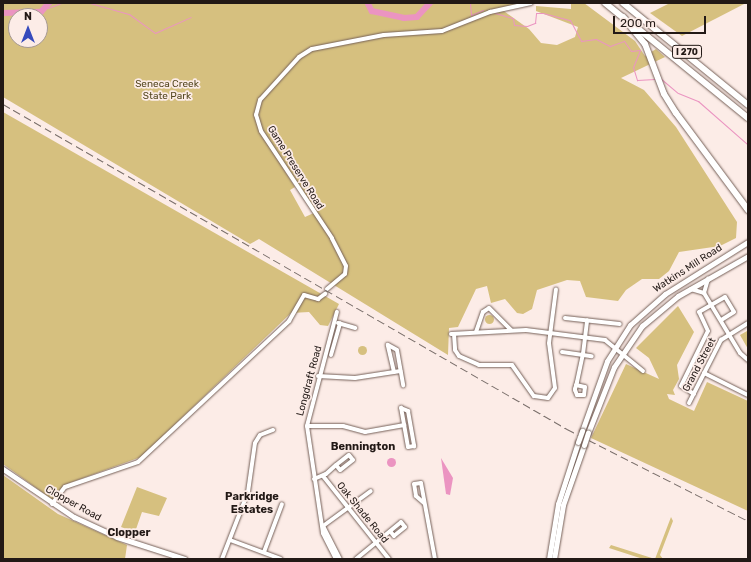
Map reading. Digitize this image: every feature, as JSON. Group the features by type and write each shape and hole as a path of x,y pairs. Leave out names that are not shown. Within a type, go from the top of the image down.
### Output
{"highway":[{"name":"I 270","path":"605,3 748,118"},
{"name":"I 270","path":"623,3 728,86 748,105"},
{"path":"623,17 648,50 661,86 676,113 748,210"},
{"path":"728,86 748,100"}],"main road":[{"name":"Watkins Mill Road","path":"549,559 558,504 599,379 615,345 630,326 665,294 748,242"},
{"name":"Watkins Mill Road","path":"554,559 563,505 588,433 622,351 649,319 690,289 748,256"},
{"name":"Clopper Road","path":"3,469 52,504 95,528 185,559"}],"street":[{"name":"Game Preserve Road","path":"328,289 345,274 346,266 332,238 261,131 256,115 260,100 310,50 384,35 442,31 490,12 531,3"},
{"path":"704,293 709,278"},
{"path":"556,289 550,333 555,388 552,395 543,400 533,395 512,365 478,365 458,354 453,334 511,330 550,333 585,338 615,345 643,371"},
{"path":"690,289 704,293 729,334 748,360"},
{"path":"52,504 65,486 138,462 289,321 304,295 318,299 325,294"},
{"path":"694,394 681,386 708,331 699,312 725,297 734,310 721,320"},
{"path":"476,332 482,312 489,308 511,330"},
{"name":"Longdraft Road","path":"336,559 323,526 314,479 307,426 318,376 337,312"},
{"path":"565,318 620,324"},
{"path":"576,385 583,354 587,320"},
{"path":"334,322 355,328"},
{"path":"331,356 340,323"},
{"name":"Grand Street","path":"689,403 720,341 748,323"},
{"path":"394,372 388,345 397,350 403,385"},
{"path":"562,352 592,356"},
{"path":"318,376 355,378 400,371"},
{"path":"704,373 748,395"},
{"path":"401,408 408,410 414,446 408,447 404,425 401,408"},
{"path":"307,426 343,426 365,432 404,425"},
{"path":"222,559 248,492 255,443 260,436 274,430"},
{"path":"314,479 323,476 336,465"},
{"name":"Oak Shade Road","path":"323,476 389,559"},
{"path":"424,503 416,496 414,484 421,483 435,559"},
{"path":"323,526 350,510 371,491"},
{"path":"264,552 282,504"},
{"name":"Longdraft Road","path":"323,526 340,559"},
{"path":"356,559 390,531"},
{"path":"230,540 282,559"}],"green space":[{"name":"Seneca Creek State Park","path":"3,3 526,3 501,9 529,29 541,43 557,45 575,37 578,27 536,11 536,6 571,9 571,3 584,3 635,41 645,56 656,49 665,57 621,78 644,90 676,127 737,222 736,238 720,246 679,252 669,271 659,279 642,279 626,290 618,301 586,297 580,281 567,280 537,290 532,309 523,314 517,313 505,299 491,303 487,286 476,289 458,327 449,328 448,355 259,239 250,244 3,97","holes":["283,168 316,212 305,217 290,190 295,187"]},
{"path":"670,3 746,3 682,36 650,13"},
{"path":"3,112 339,304 328,326 320,325 309,312 291,313 141,457 64,485 57,503 3,464"},
{"path":"678,306 694,332 677,365 679,379 673,390 675,395 667,394 669,399 694,411 707,382 748,401 748,511 591,438 626,364 659,379 649,358 636,348"},
{"path":"489,314 494,319 489,324 484,319"},
{"path":"747,331 748,333 748,349 740,335"},
{"path":"362,345 367,350 362,355 357,350"},
{"path":"3,475 58,514 127,545 125,559 3,559"},
{"path":"137,487 167,498 159,516 142,512 135,532 121,527"},
{"path":"671,517 673,521 660,555 663,559 655,559"},
{"path":"611,545 655,559 643,559 609,548"}],"shaded area":[{"path":"391,457 396,462 391,467 386,462"},
{"path":"441,458 453,478 450,495 446,494"}],"waterway":[{"path":"3,13 41,12 49,3"},
{"path":"48,8 61,3"},
{"path":"90,3 129,14 155,33 191,17"},
{"path":"368,3 372,11 404,18 417,17 430,3"},
{"path":"470,3 471,15 483,10"},
{"path":"495,13 513,18 514,25 527,26 535,23 536,13 543,13 570,20 581,41 596,39 610,46 624,41 631,51 640,50 633,67 637,80 655,79"},
{"path":"660,78 678,93 698,101 748,145"}],"railway":[{"path":"3,104 567,429 748,521"}],"district":[{"name":"Bennington","path":"363,447"},
{"name":"Parkridge Estates","path":"252,504"},
{"name":"Clopper","path":"129,533"}]}
